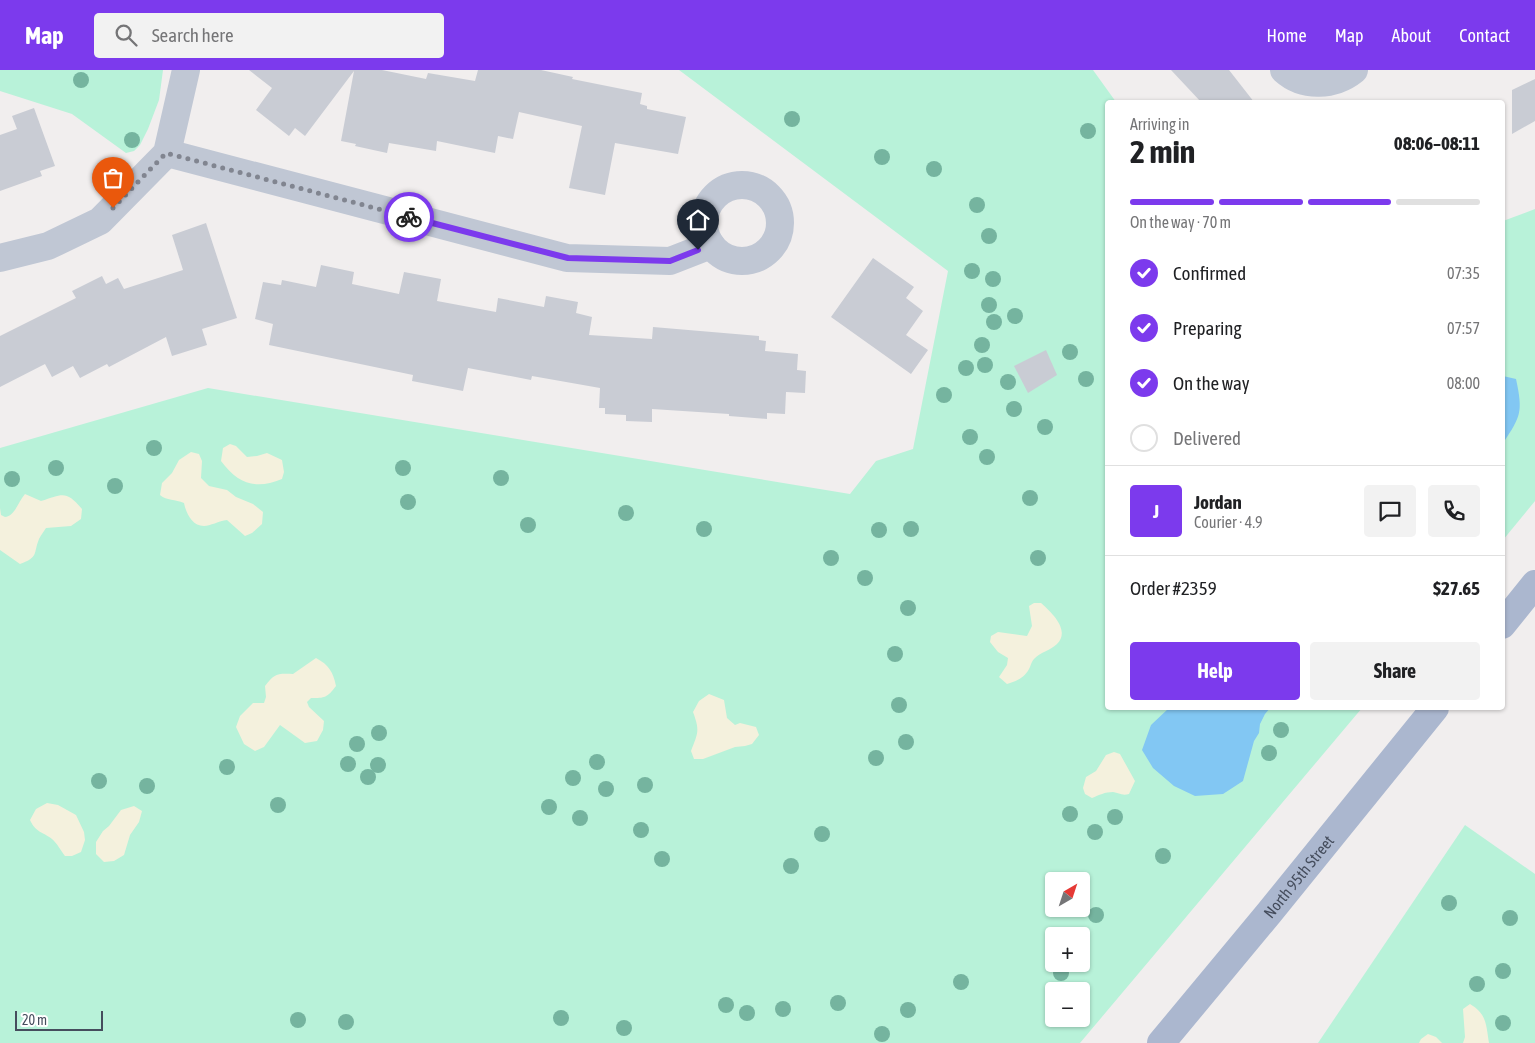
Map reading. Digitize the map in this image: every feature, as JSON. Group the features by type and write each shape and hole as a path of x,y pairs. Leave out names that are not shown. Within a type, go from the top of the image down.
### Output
{"main road":[{"path":"1505,620 1535,584"},
{"path":"1505,631 1535,613"},
{"name":"North 95th Street","path":"1161,1043 1433,710"}],"street":[{"path":"0,258 48,246 100,221 166,153 186,70"},
{"path":"1284,70 1290,76 1302,82 1317,83 1331,82 1346,76 1354,70"},
{"path":"166,153 568,258 670,261 711,245"}],"green space":[{"path":"0,70 163,70 159,100 148,129 140,145 134,151 126,153 72,114 0,91"},
{"path":"679,70 1093,70 1115,100 1105,100 1105,710 1360,710 1080,1043 0,1043 0,448 208,388 850,494 876,461 913,449 948,271"},
{"path":"1535,209 1535,501 1505,538 1505,220"},
{"path":"1465,825 1535,874 1535,1043 1318,1043"}],"sand":[{"path":"230,444 236,446 247,457 267,453 282,460 284,472 282,479 264,484 248,483 241,480 227,469 221,461 223,448"},
{"path":"191,452 199,454 202,461 201,478 209,486 227,490 236,497 253,504 263,512 262,524 252,533 245,536 227,520 206,526 196,524 186,511 184,503 160,495 162,483 172,473 179,460"},
{"path":"25,494 41,501 59,495 68,496 82,509 81,519 71,526 46,528 39,539 33,557 20,564 0,550 0,508 1,515 8,516 14,511"},
{"path":"1034,603 1041,603 1054,616 1061,627 1061,639 1057,644 1034,659 1030,668 1022,677 1007,684 999,677 1007,665 1008,658 998,652 990,642 991,636 998,632 1027,636 1032,626 1029,606"},
{"path":"316,658 330,669 336,686 325,696 311,698 307,702 309,707 324,721 323,730 317,741 305,743 280,725 264,747 255,751 244,744 236,727 240,716 253,703 264,703 266,697 265,686 268,682 276,675 293,674"},
{"path":"709,694 724,700 727,718 735,725 740,723 756,727 759,735 752,744 735,747 703,759 694,759 691,751 697,736 697,724 693,712 699,701"},
{"path":"1114,752 1120,754 1135,781 1129,794 1122,795 1110,792 1092,798 1085,794 1083,788 1086,777 1096,771 1106,755"},
{"path":"47,803 58,805 76,815 84,832 85,840 81,852 72,856 65,856 54,841 37,830 32,824 30,820 36,809"},
{"path":"134,806 142,811 139,822 130,835 124,855 114,861 104,862 96,854 96,842 121,810"},
{"path":"1470,1004 1483,1016 1489,1043 1463,1043 1465,1037 1463,1009"},
{"path":"1428,1034 1436,1037 1442,1043 1419,1043"}],"water":[{"path":"1505,376 1516,379 1520,407 1514,426 1505,440"},
{"path":"1167,710 1268,710 1260,724 1259,733 1254,741 1243,781 1223,794 1195,796 1174,786 1153,768 1142,750 1151,725"}],"building":[{"path":"249,70 382,70 426,79 428,73 475,81 478,70 541,70 573,77 572,79 642,93 640,104 647,106 647,109 686,117 678,154 615,143 605,195 569,188 582,126 519,112 513,139 498,136 495,153 437,141 436,151 389,143 387,153 341,141 354,71 305,136 295,128 289,136 256,110 272,88"},
{"path":"1171,70 1229,70 1252,100 1199,100"},
{"path":"1535,79 1535,121 1512,134 1512,90"},
{"path":"34,108 55,166 40,171 42,176 0,191 0,135 17,129 12,116"},
{"path":"206,223 237,318 202,329 207,345 172,356 166,337 109,367 107,364 80,378 73,366 52,377 45,364 0,387 0,336 76,298 72,291 102,276 106,284 118,278 124,289 183,270 172,235"},
{"path":"873,258 914,287 906,298 923,311 906,335 928,350 911,374 831,317"},
{"path":"321,265 354,272 352,284 399,294 404,272 441,279 437,301 496,312 498,298 544,307 546,296 578,302 576,313 592,317 589,335 652,339 653,327 759,336 759,340 766,341 765,351 798,354 797,370 806,371 805,393 786,392 785,414 767,413 767,419 729,416 729,414 652,409 652,422 626,421 626,415 605,414 605,408 599,408 600,388 532,376 531,380 468,368 463,391 412,381 413,375 269,345 273,324 255,319 263,282 281,285 282,280 316,287"},
{"path":"1046,350 1057,375 1028,393 1014,366"}],"way so far":[{"path":"113,208 166,153 409,217"}],"route":[{"path":"409,217 568,258 670,261 698,250"}]}
